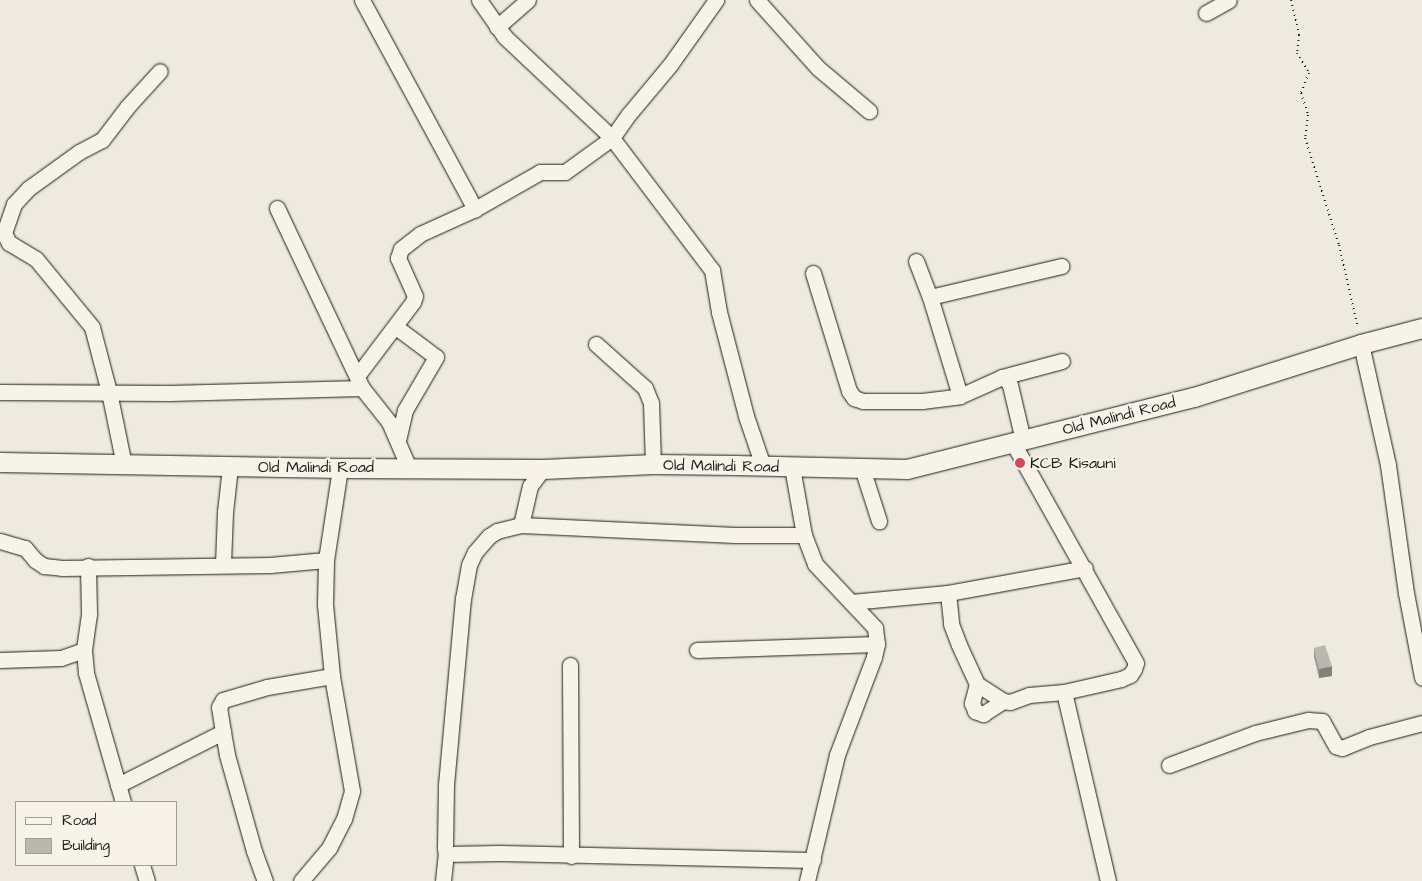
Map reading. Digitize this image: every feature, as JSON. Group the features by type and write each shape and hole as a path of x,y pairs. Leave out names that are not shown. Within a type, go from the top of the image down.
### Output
{"main road":[{"name":"Old Malindi Road","path":"0,462 340,468 408,466 543,469 653,464 917,468 1194,397 1361,344 1422,328"}],"street":[{"path":"362,0 475,209"},
{"path":"479,0 497,28 612,138 712,270 719,312 746,416 763,466"},
{"path":"497,28 528,0"},
{"path":"359,382 415,296 398,254 420,234 475,209 540,172 564,172 612,138 629,114 670,65 716,0"},
{"path":"757,0 818,68 869,111"},
{"path":"1206,13 1229,0"},
{"path":"124,464 109,392 92,327 36,259 9,243 4,234 14,204 29,188 80,152 102,140 128,106 160,71"},
{"path":"277,208 359,382 378,406 398,440 408,466"},
{"path":"916,261 930,297 960,396"},
{"path":"930,297 1060,266"},
{"path":"813,273 849,391 854,398 863,402 922,401 960,396 1002,377 1062,361"},
{"path":"396,327 436,357 405,410 398,440"},
{"path":"596,344 645,388 651,403 653,464"},
{"path":"1361,344 1388,465 1406,593 1422,677"},
{"path":"948,593 951,624 978,684 1003,701 1010,702 1029,694 1064,692 1120,680 1130,675 1136,663 1018,442 1010,386 1007,380 1002,377"},
{"path":"0,392 109,392 359,382"},
{"path":"223,564 225,512 230,467"},
{"path":"792,467 804,535 814,564 875,628 877,644 874,657 837,755 807,881"},
{"path":"301,881 329,848 344,819 352,791 332,676 324,605 326,560 340,468"},
{"path":"862,468 879,521"},
{"path":"521,525 530,486 543,469"},
{"path":"443,881 446,854 446,785 463,598 468,572 475,552 488,536 497,531 521,525 735,535 804,535"},
{"path":"0,541 25,548 35,560 44,566 62,568 223,564 270,565 326,560"},
{"path":"88,566 89,614 84,650 86,673 123,801"},
{"path":"851,602 948,593 1085,568"},
{"path":"697,650 877,644"},
{"path":"0,660 62,658 84,650"},
{"path":"570,665 571,856"},
{"path":"265,881 226,755 219,707 223,700 267,687 332,676"},
{"path":"978,684 972,703 975,711 983,714 1003,701"},
{"path":"1064,692 1106,880"},
{"path":"1169,765 1255,733 1308,720 1322,721 1336,746 1342,748 1369,737 1422,723"},
{"path":"118,785 223,732"},
{"path":"446,854 813,860"},
{"path":"142,866 147,881"}],"path":[{"path":"1291,0 1299,34 1297,54 1309,74 1301,93 1308,115 1305,138 1340,245 1361,344"}],"building":[{"path":"1325,645 1332,666 1319,669 1314,648"}],"place":[{"name":"KCB Kisauni","path":"1020,463"}]}
